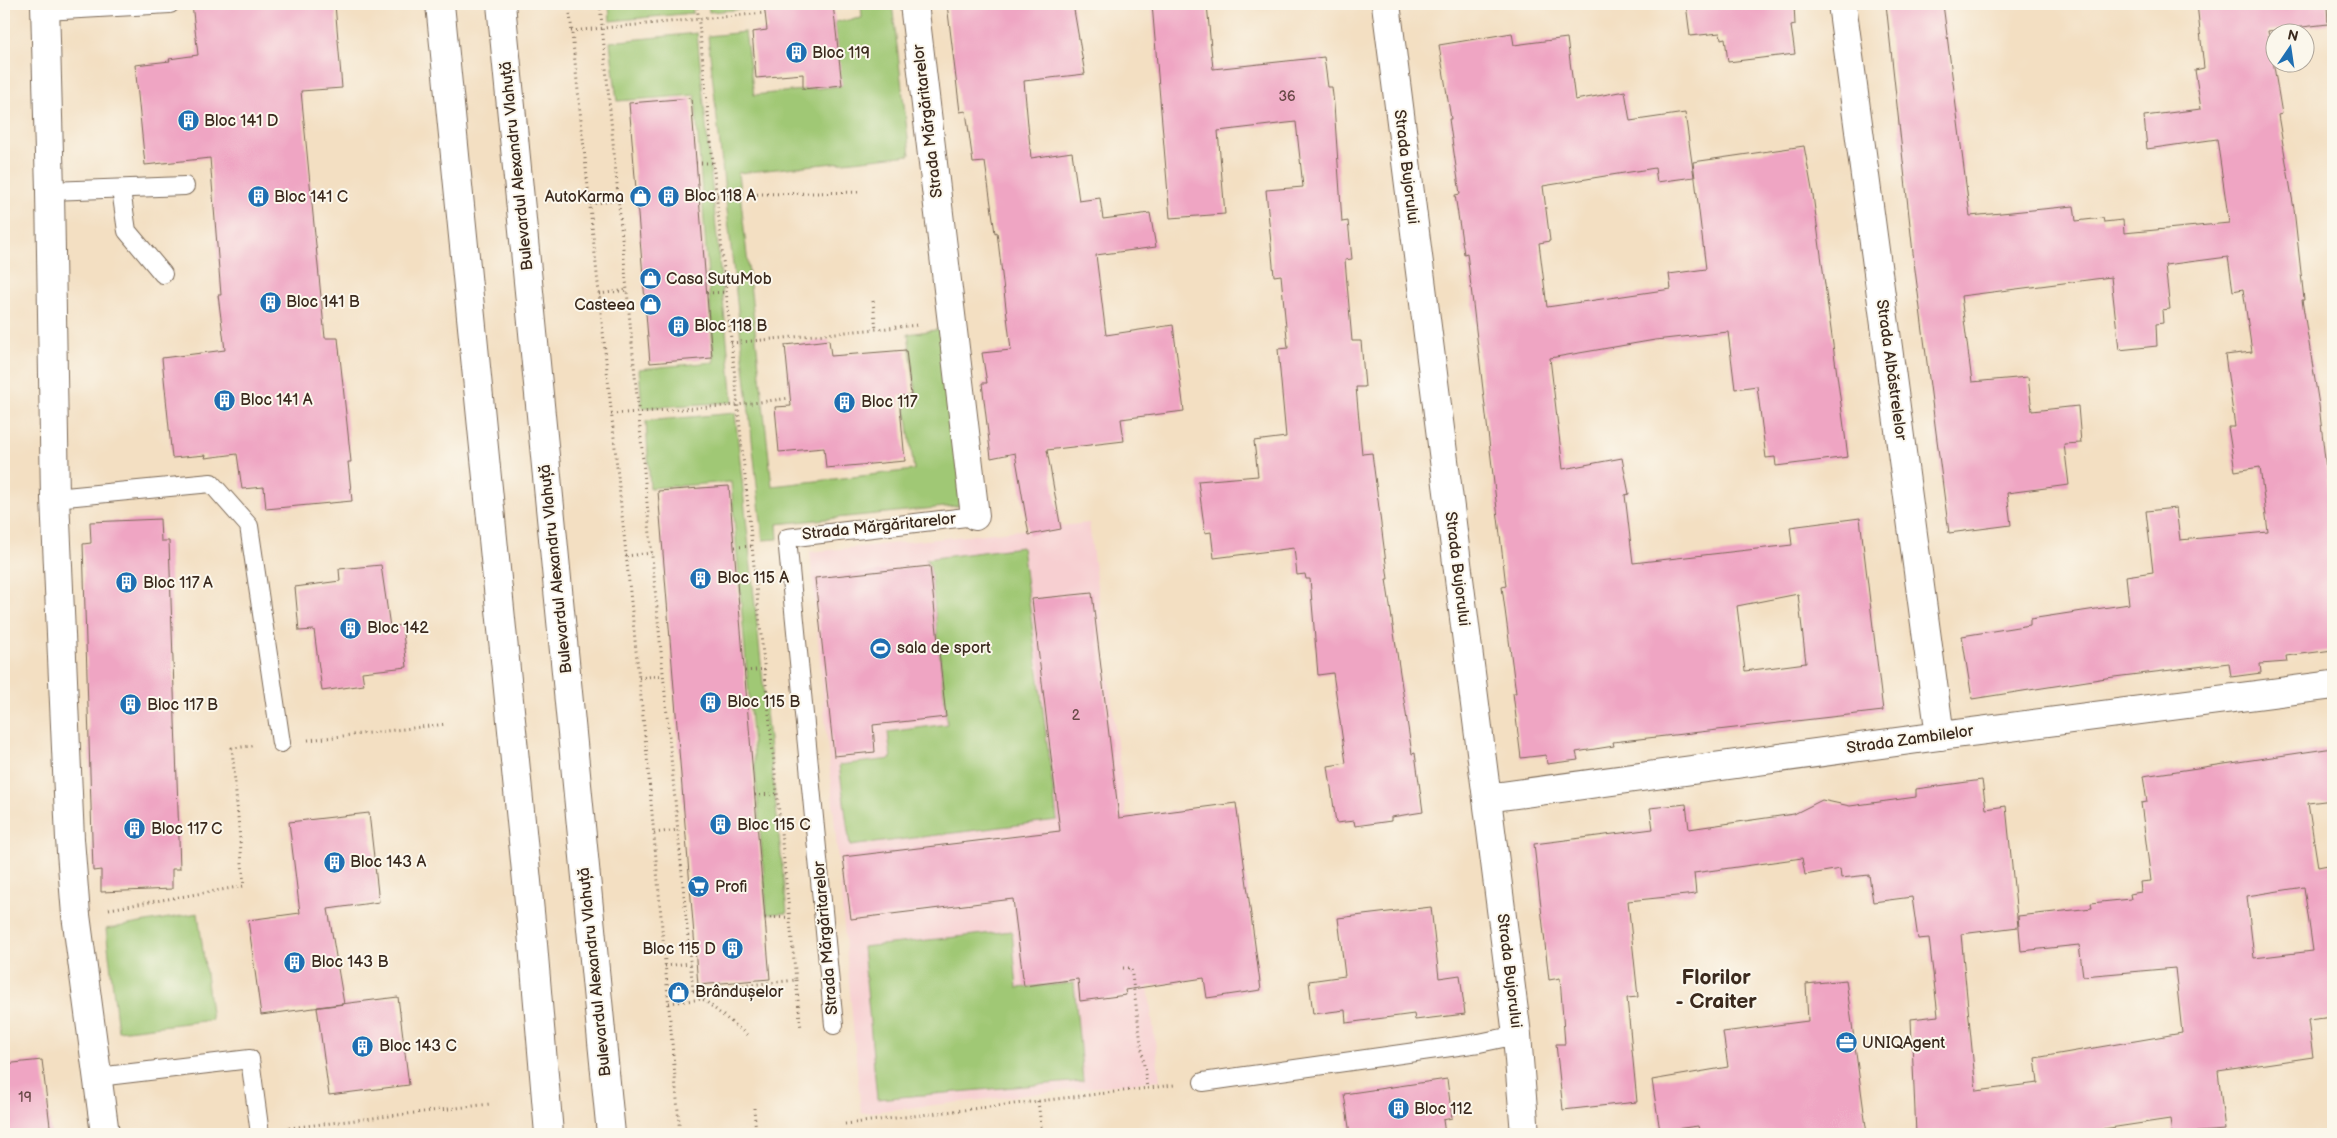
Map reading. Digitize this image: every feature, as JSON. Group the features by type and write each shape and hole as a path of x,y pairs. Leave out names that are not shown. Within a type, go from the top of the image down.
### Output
{"street":[{"path":"440,4 531,922 549,1134"},
{"name":"Bulevardul Alexandru Vlahuță","path":"501,4 611,1134"},
{"name":"Strada Mărgăritarelor","path":"914,4 976,516"},
{"name":"Strada Bujorului","path":"1386,4 1517,1036 1525,1134"},
{"name":"Strada Albăstrelelor","path":"1842,4 1940,736"},
{"path":"45,8 55,498 70,839 76,915 105,1134"},
{"name":"Strada Zambilelor","path":"1487,798 2333,685"}],"lane":[{"path":"45,8 170,4"},
{"path":"50,191 121,190 185,186"},
{"path":"121,190 127,231 163,274"},
{"path":"55,498 211,483 248,526 281,744"},
{"name":"Strada Mărgăritarelor","path":"834,1025 787,538 976,516"},
{"path":"1203,1082 1480,1043 1517,1036"},
{"path":"98,1077 250,1059 260,1133"}],"path":[{"path":"569,4 639,678 680,1134"},
{"path":"600,4 693,991 747,1035"},
{"path":"697,4 801,1029"},
{"path":"572,31 765,13"},
{"path":"696,163 714,163"},
{"path":"717,196 861,192"},
{"path":"590,204 619,200"},
{"path":"599,294 627,290"},
{"path":"707,293 726,292"},
{"path":"873,301 876,329"},
{"path":"731,343 952,322"},
{"path":"612,414 738,405 790,398"},
{"path":"735,547 753,546"},
{"path":"626,556 652,554"},
{"path":"745,671 765,669"},
{"path":"639,678 663,675"},
{"path":"76,915 244,886 232,748 447,724"},
{"path":"755,795 777,794"},
{"path":"654,833 678,830"},
{"path":"765,918 790,916"},
{"path":"665,966 690,963"},
{"path":"1123,968 1131,968 1147,1088"},
{"path":"693,991 796,980"},
{"path":"669,1003 703,999"},
{"path":"844,1124 1203,1082"},
{"path":"1038,1101 1042,1134"},
{"path":"260,1133 490,1104"},
{"path":"754,1108 756,1134"}],"shaded area":[{"path":"1089,523 1160,1080 861,1113 810,552"}],"green space":[{"path":"609,4 692,4 693,13 610,21"},
{"path":"708,4 747,4 747,9 709,12"},
{"path":"861,4 892,4 910,155 738,173 772,486 914,470 905,402 917,400 908,334 942,329 965,505 777,524 778,539 763,540 708,36 745,32 754,95 841,86 835,22 862,18"},
{"path":"697,33 733,402 642,408 639,369 714,362 695,95 617,101 610,42"},
{"path":"735,413 787,913 767,914 731,482 650,488 646,421"},
{"path":"1022,547 1057,820 850,846 839,765 891,759 888,732 947,724 930,566 926,559"},
{"path":"198,913 212,1020 118,1031 106,929"},
{"path":"1012,931 1017,988 1074,983 1083,1081 877,1099 863,947"}],"building":[{"path":"192,4 335,4 342,88 301,91 325,338 338,338 351,462 348,462 352,501 266,509 264,487 242,489 237,454 205,458 206,455 172,458 162,358 225,350 218,295 221,295 210,158 145,165 135,65 170,61 169,59 198,55"},
{"name":"Bloc 119","path":"764,4 833,4 842,85 803,89 803,74 756,78 752,32 767,30"},
{"path":"947,4 1073,4 1085,74 1024,81 1031,158 1072,152 1079,201 1100,198 1103,219 1150,213 1156,247 1096,255 1106,335 1173,325 1184,411 1121,419 1124,441 1047,450 1061,529 1029,535 1015,453 991,458 982,383 987,383 982,353 1011,350 997,232 995,233 985,162 973,163 966,111 960,112"},
{"path":"1152,4 1207,4 1213,69 1324,57 1328,87 1332,87 1334,105 1342,222 1348,221 1352,259 1345,260 1352,341 1361,341 1365,387 1356,387 1362,454 1372,453 1388,579 1386,579 1412,754 1415,753 1423,812 1391,817 1391,821 1355,826 1354,821 1336,823 1328,766 1346,763 1333,673 1318,675 1310,579 1306,579 1305,574 1297,575 1294,548 1214,558 1211,532 1205,533 1198,481 1258,476 1254,441 1286,437 1278,349 1288,348 1281,275 1274,276 1266,190 1303,187 1296,122 1218,131 1225,214 1170,218"},
{"path":"1686,4 1794,4 1795,25 1791,26 1795,54 1728,62 1725,38 1721,39 1720,33 1690,36"},
{"path":"1886,4 1943,4 1970,216 2074,206 2076,221 2103,218 2104,222 2123,220 2124,233 2229,223 2217,139 2147,149 2144,116 2201,109 2195,70 2204,68 2197,4 2327,4 2328,24 2314,26 2314,22 2264,22 2264,72 2275,72 2282,114 2278,115 2294,209 2304,300 2302,300 2319,405 2333,532 2333,650 2286,656 2287,662 2260,664 2261,673 2231,677 2229,663 2106,678 1972,699 1962,636 2030,625 2030,619 2129,604 2126,576 2153,572 2146,511 2176,508 2180,540 2268,532 2260,467 2235,471 2228,427 2235,427 2225,355 2252,352 2243,289 2233,291 2228,257 2165,265 2170,309 2162,310 2163,323 2156,324 2157,346 2119,350 2111,277 1961,296 1972,382 2028,377 2032,411 2078,406 2081,443 2064,444 2069,485 2007,493 2011,525 1949,533 1914,262"},
{"path":"1512,33 1514,45 1567,38 1575,100 1625,91 1630,121 1685,113 1694,177 1657,182 1655,168 1543,186 1550,241 1539,243 1547,307 1671,289 1669,274 1706,269 1693,162 1804,146 1813,195 1848,457 1776,466 1775,457 1766,458 1757,386 1735,389 1728,332 1655,340 1550,358 1563,469 1622,458 1629,494 1625,495 1633,563 1792,545 1790,527 1860,518 1883,711 1613,742 1614,746 1576,752 1578,760 1547,764 1546,755 1521,758 1513,693 1516,693 1502,587 1506,586 1467,253 1464,254 1455,195 1460,194 1449,119 1451,119 1439,45","holes":["1798,594 1806,663 1745,671 1737,606"]},
{"path":"691,98 712,358 650,363 629,103"},
{"name":"Bloc 117","path":"829,340 831,356 906,350 911,395 899,396 905,461 826,468 824,448 779,452 775,407 791,406 785,345"},
{"path":"729,486 770,979 698,985 658,491"},
{"path":"160,519 161,541 169,541 180,869 172,869 172,889 101,892 101,870 93,871 83,544 91,543 90,522"},
{"name":"Bloc 142","path":"381,565 390,627 402,625 407,667 362,672 364,685 322,691 314,630 299,631 295,587 340,581 339,569"},
{"name":"sala de sport","path":"930,566 946,717 873,725 875,752 834,756 815,578"},
{"path":"1092,593 1119,818 1236,803 1261,990 1207,998 1204,978 1125,990 1126,995 1080,1001 1078,979 1024,986 1013,899 851,919 843,857 1060,831 1032,599"},
{"path":"2333,748 2333,800 2308,803 2318,867 2333,864 2333,1017 2308,1020 2313,1057 2218,1071 2225,1130 2172,1134 2170,1119 2103,1129 2104,1134 1916,1134 1911,1019 1938,1016 1929,938 1918,939 1912,897 1873,902 1869,875 1841,878 1840,869 1805,875 1802,858 1694,873 1696,894 1628,901 1638,997 1627,998 1637,1102 1563,1110 1556,1044 1565,1044 1560,978 1549,980 1534,844 1653,829 1650,808 1686,804 1689,829 1794,814 1822,800 1850,806 1916,797 1916,789 1982,780 1986,809 2006,806 2018,927 1961,934 1976,1091 2038,1083 2035,1058 2182,1033 2175,968 2083,976 2079,945 2021,951 2018,916 2092,908 2091,903 2131,899 2130,894 2141,892 2140,882 2151,881 2141,803 2147,802 2143,776","holes":["2304,887 2313,951 2254,958 2247,896"]},
{"path":"369,813 379,902 328,909 344,1004 261,1015 248,920 300,913 289,822"},
{"path":"1431,907 1439,978 1460,975 1465,1014 1415,1020 1414,1014 1346,1023 1345,1010 1313,1014 1309,981 1345,976 1338,918"},
{"path":"1846,980 1867,1134 1700,1134 1698,1126 1660,1131 1652,1080 1728,1067 1723,1032 1808,1021 1806,984"},
{"name":"Bloc 143 C","path":"398,997 409,1085 329,1095 317,1007"},
{"path":"42,1060 51,1134 4,1134 4,1064"},
{"name":"Bloc 112","path":"1447,1079 1452,1118 1443,1120 1445,1134 1350,1134 1344,1094"}],"place":[{"name":"Bloc 119","path":"796,53"},
{"name":"Bloc 141 D","path":"188,121"},
{"name":"Bloc 118 A","path":"668,196"},
{"name":"Bloc 141 C","path":"258,197"},
{"name":"AutoKarma","path":"640,197"},
{"name":"Casa SutuMob","path":"650,279"},
{"name":"Bloc 141 B","path":"270,302"},
{"name":"Casteea","path":"651,305"},
{"name":"Bloc 118 B","path":"678,326"},
{"name":"Bloc 141 A","path":"224,400"},
{"name":"Bloc 117","path":"845,402"},
{"name":"Bloc 115 A","path":"701,578"},
{"name":"Bloc 117 A","path":"127,583"},
{"name":"Bloc 142","path":"351,628"},
{"name":"sala de sport","path":"881,648"},
{"name":"Bloc 115 B","path":"711,702"},
{"name":"Bloc 117 B","path":"131,705"},
{"name":"Bloc 115 C","path":"721,825"},
{"name":"Bloc 117 C","path":"135,829"},
{"name":"Bloc 143 A","path":"334,862"},
{"name":"Profi","path":"699,887"},
{"name":"Bloc 115 D","path":"732,949"},
{"name":"Bloc 143 B","path":"295,962"},
{"name":"Brândușelor","path":"679,992"},
{"name":"UNIQAgent","path":"1846,1043"},
{"name":"Bloc 143 C","path":"363,1046"},
{"name":"Bloc 112","path":"1398,1109"}],"district":[{"name":"Florilor - Craiter","path":"1716,989"}]}
